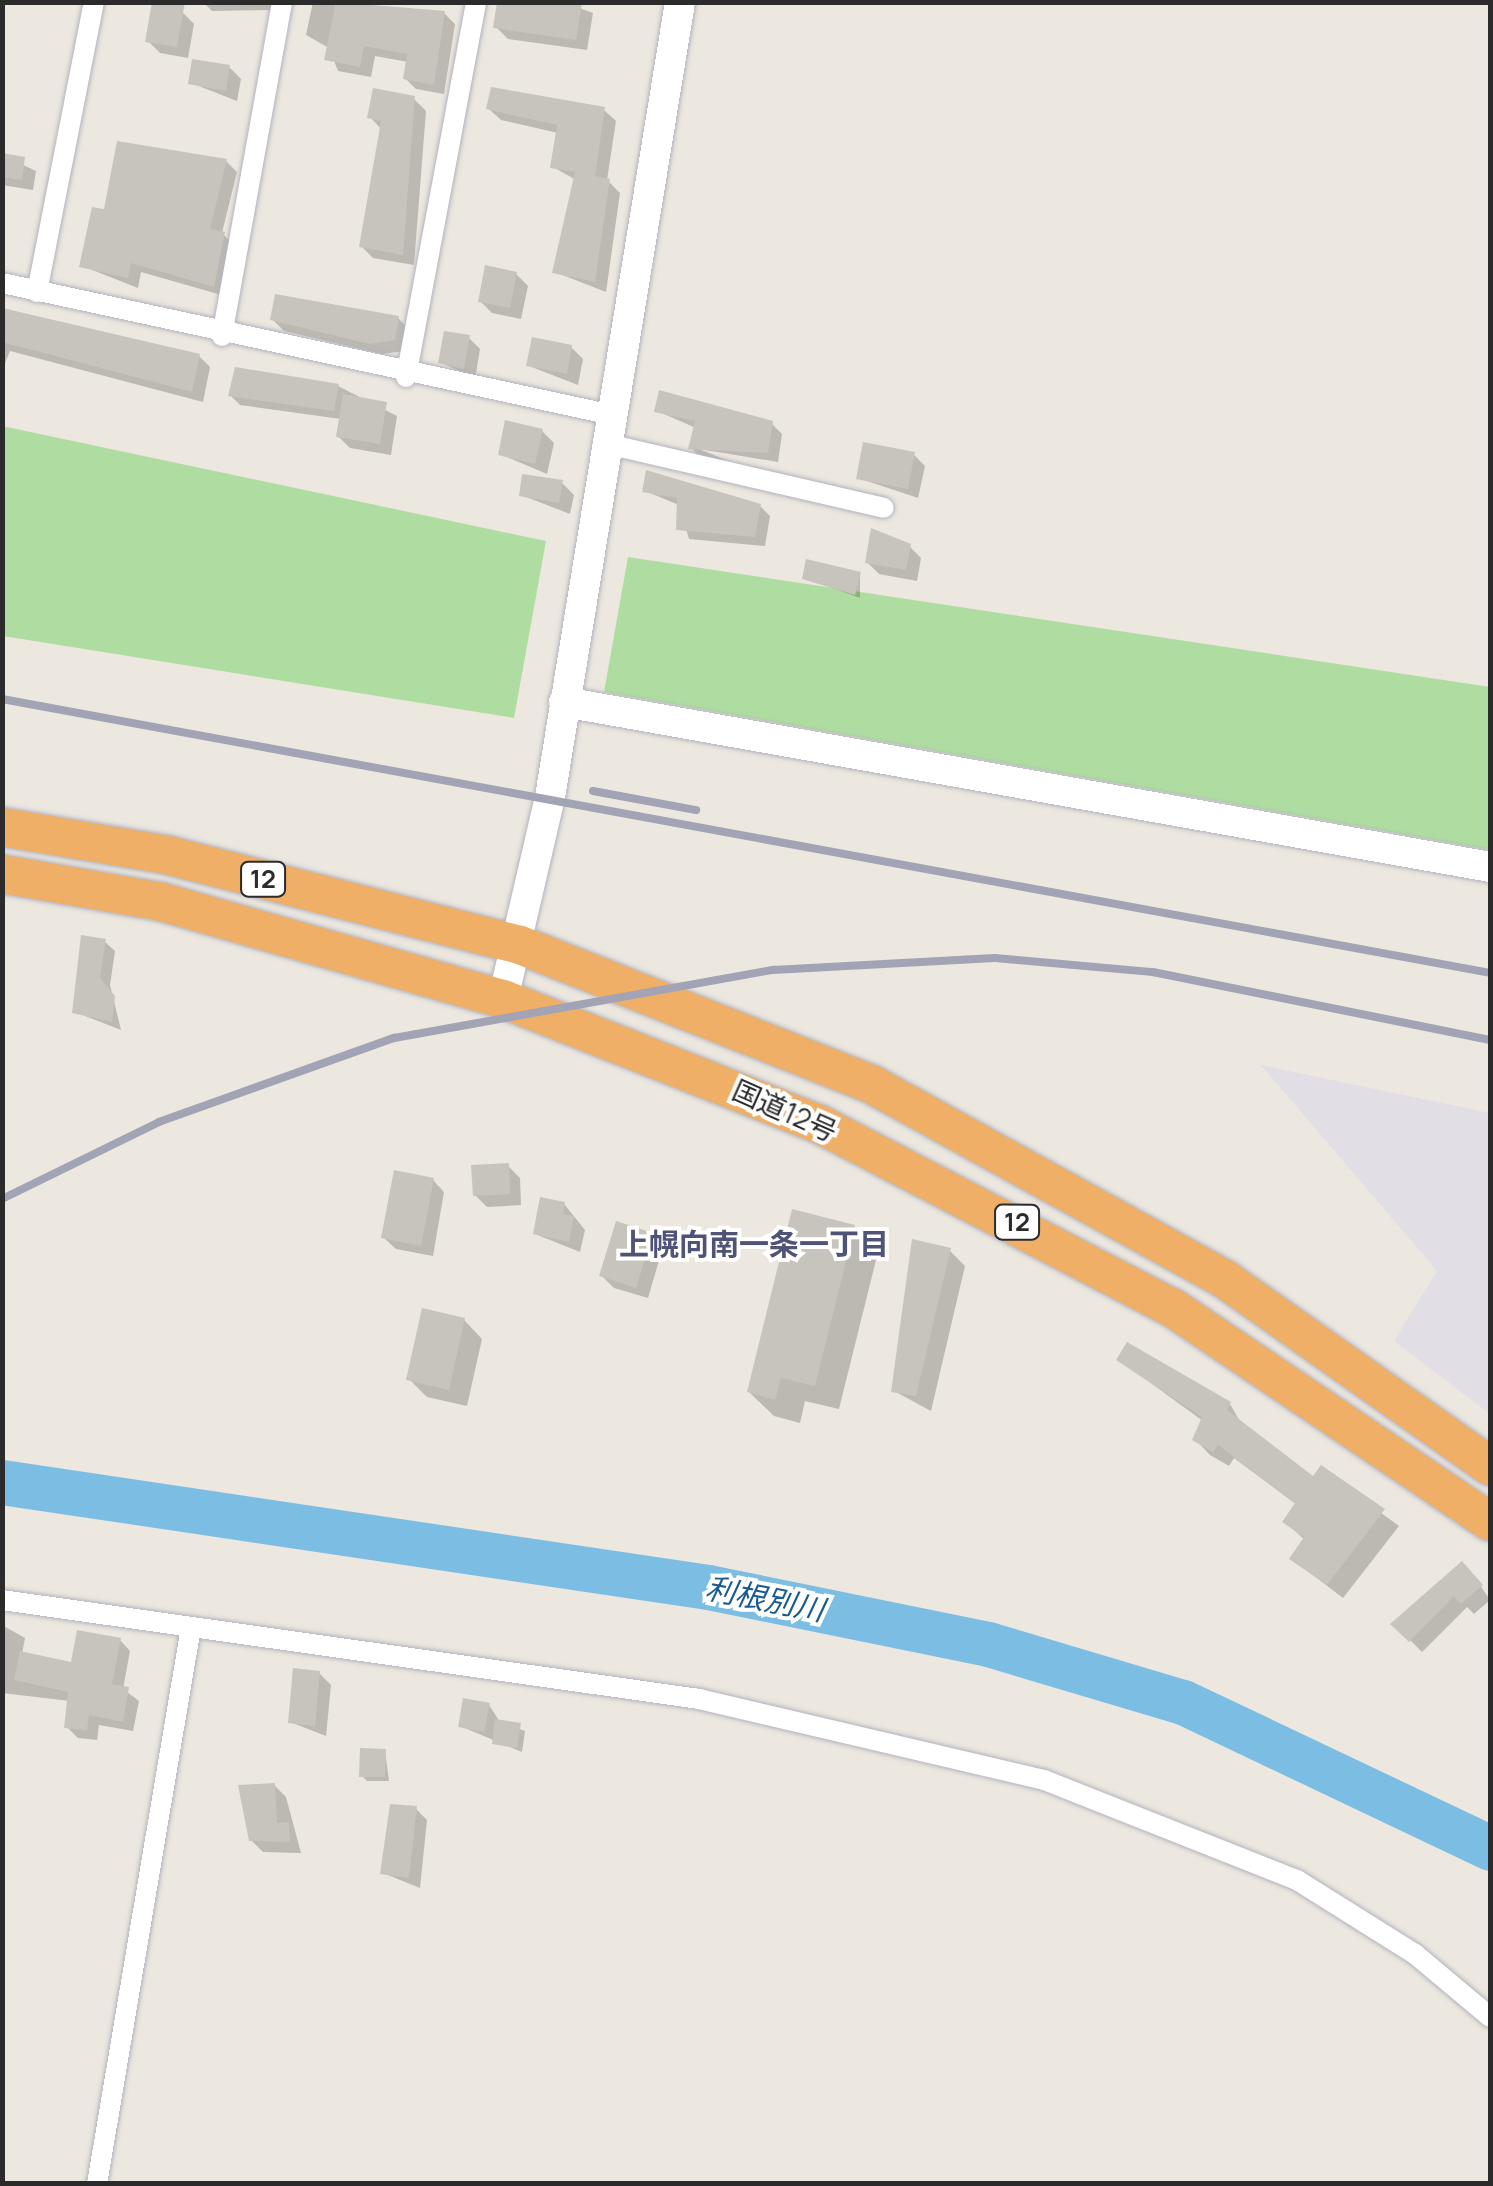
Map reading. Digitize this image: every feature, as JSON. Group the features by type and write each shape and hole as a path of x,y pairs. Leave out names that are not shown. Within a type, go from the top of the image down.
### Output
{"highway":[{"name":"国道12号","path":"2,826 168,855 520,944 872,1085 1226,1280 1490,1466"},
{"name":"国道12号","path":"2,874 162,902 503,1000 802,1116 970,1196 1304,1389 1490,1522"}],"street":[{"path":"37,292 94,2"},
{"path":"222,336 282,2"},
{"path":"406,378 476,2"},
{"path":"503,1000 520,944 564,702 605,429 680,2"},
{"path":"2,283 406,378 605,429 884,508"},
{"path":"564,702 1490,867"},
{"path":"2,1600 699,1700 1044,1780 1296,1880 1415,1954 1490,2018"},
{"path":"97,2184 191,1627"}],"shaded area":[{"path":"1261,1065 1490,1113 1490,1414 1394,1341 1437,1271"}],"green space":[{"path":"2,426 546,541 514,718 3,636"},
{"path":"628,557 1490,687 1490,850 604,692"}],"building":[{"path":"152,2 185,2 177,47 145,42"},
{"path":"336,2 445,11 434,85 403,79 407,54 364,46 360,67 324,60"},
{"path":"497,2 582,2 576,40 493,28"},
{"path":"192,59 230,65 226,91 188,84"},
{"path":"491,87 605,107 595,176 610,179 595,282 552,273 575,172 550,168 557,125 486,109"},
{"path":"373,88 415,96 403,255 359,247 381,121 367,118"},
{"path":"117,141 227,159 210,229 225,232 214,287 131,263 128,278 79,267 92,207 104,209"},
{"path":"2,153 25,157 22,180 2,177"},
{"path":"485,265 517,272 510,308 478,302"},
{"path":"275,294 399,316 395,340 370,344 270,320"},
{"path":"2,308 200,354 192,392 2,342"},
{"path":"444,331 470,335 464,369 438,363"},
{"path":"532,337 572,345 567,374 526,366"},
{"path":"235,367 339,384 334,411 228,396"},
{"path":"659,390 773,421 768,453 688,449 695,421 654,412"},
{"path":"343,394 387,402 380,444 336,437"},
{"path":"505,420 543,429 535,464 498,455"},
{"path":"863,442 915,452 908,489 856,479"},
{"path":"646,470 761,504 755,537 676,530 677,498 642,492"},
{"path":"522,474 563,480 559,503 519,496"},
{"path":"871,528 911,544 906,570 865,563"},
{"path":"806,559 861,572 855,595 802,579"},
{"path":"81,935 106,939 100,978 115,996 112,1022 72,1013"},
{"path":"509,1163 510,1194 473,1196 471,1165"},
{"path":"394,1170 434,1178 421,1246 381,1238"},
{"path":"540,1197 565,1202 563,1214 574,1216 569,1242 533,1234"},
{"path":"792,1209 855,1225 815,1386 781,1378 775,1400 747,1392"},
{"path":"616,1221 653,1233 636,1288 599,1276"},
{"path":"912,1239 951,1248 916,1396 891,1392"},
{"path":"422,1308 465,1318 449,1390 406,1380"},
{"path":"1127,1342 1231,1402 1227,1410 1313,1476 1321,1465 1385,1509 1327,1585 1289,1559 1304,1537 1282,1522 1295,1503 1218,1445 1213,1452 1192,1440 1202,1417 1116,1360"},
{"path":"1462,1561 1483,1585 1461,1604 1454,1596 1409,1642 1390,1624"},
{"path":"77,1630 121,1638 112,1684 129,1687 123,1722 89,1715 87,1730 64,1728 68,1692 14,1680 20,1651 71,1662"},
{"path":"293,1668 320,1671 315,1726 288,1723"},
{"path":"463,1698 490,1703 484,1732 458,1727"},
{"path":"495,1719 521,1723 517,1748 492,1744"},
{"path":"360,1748 386,1749 385,1777 359,1777"},
{"path":"275,1783 277,1823 289,1822 290,1842 249,1841 238,1785"},
{"path":"390,1804 417,1806 409,1878 380,1874"}],"waterway":[{"name":"利根別川","path":"2,1482 708,1587 988,1644 1183,1702 1490,1848"}],"railway":[{"path":"2,699 1490,973"},
{"path":"593,791 696,810"},
{"path":"2,1199 159,1122 394,1038 773,970 995,958 1153,972 1490,1040"}],"district":[{"name":"上幌向南一条一丁目","path":"754,1244"}]}
